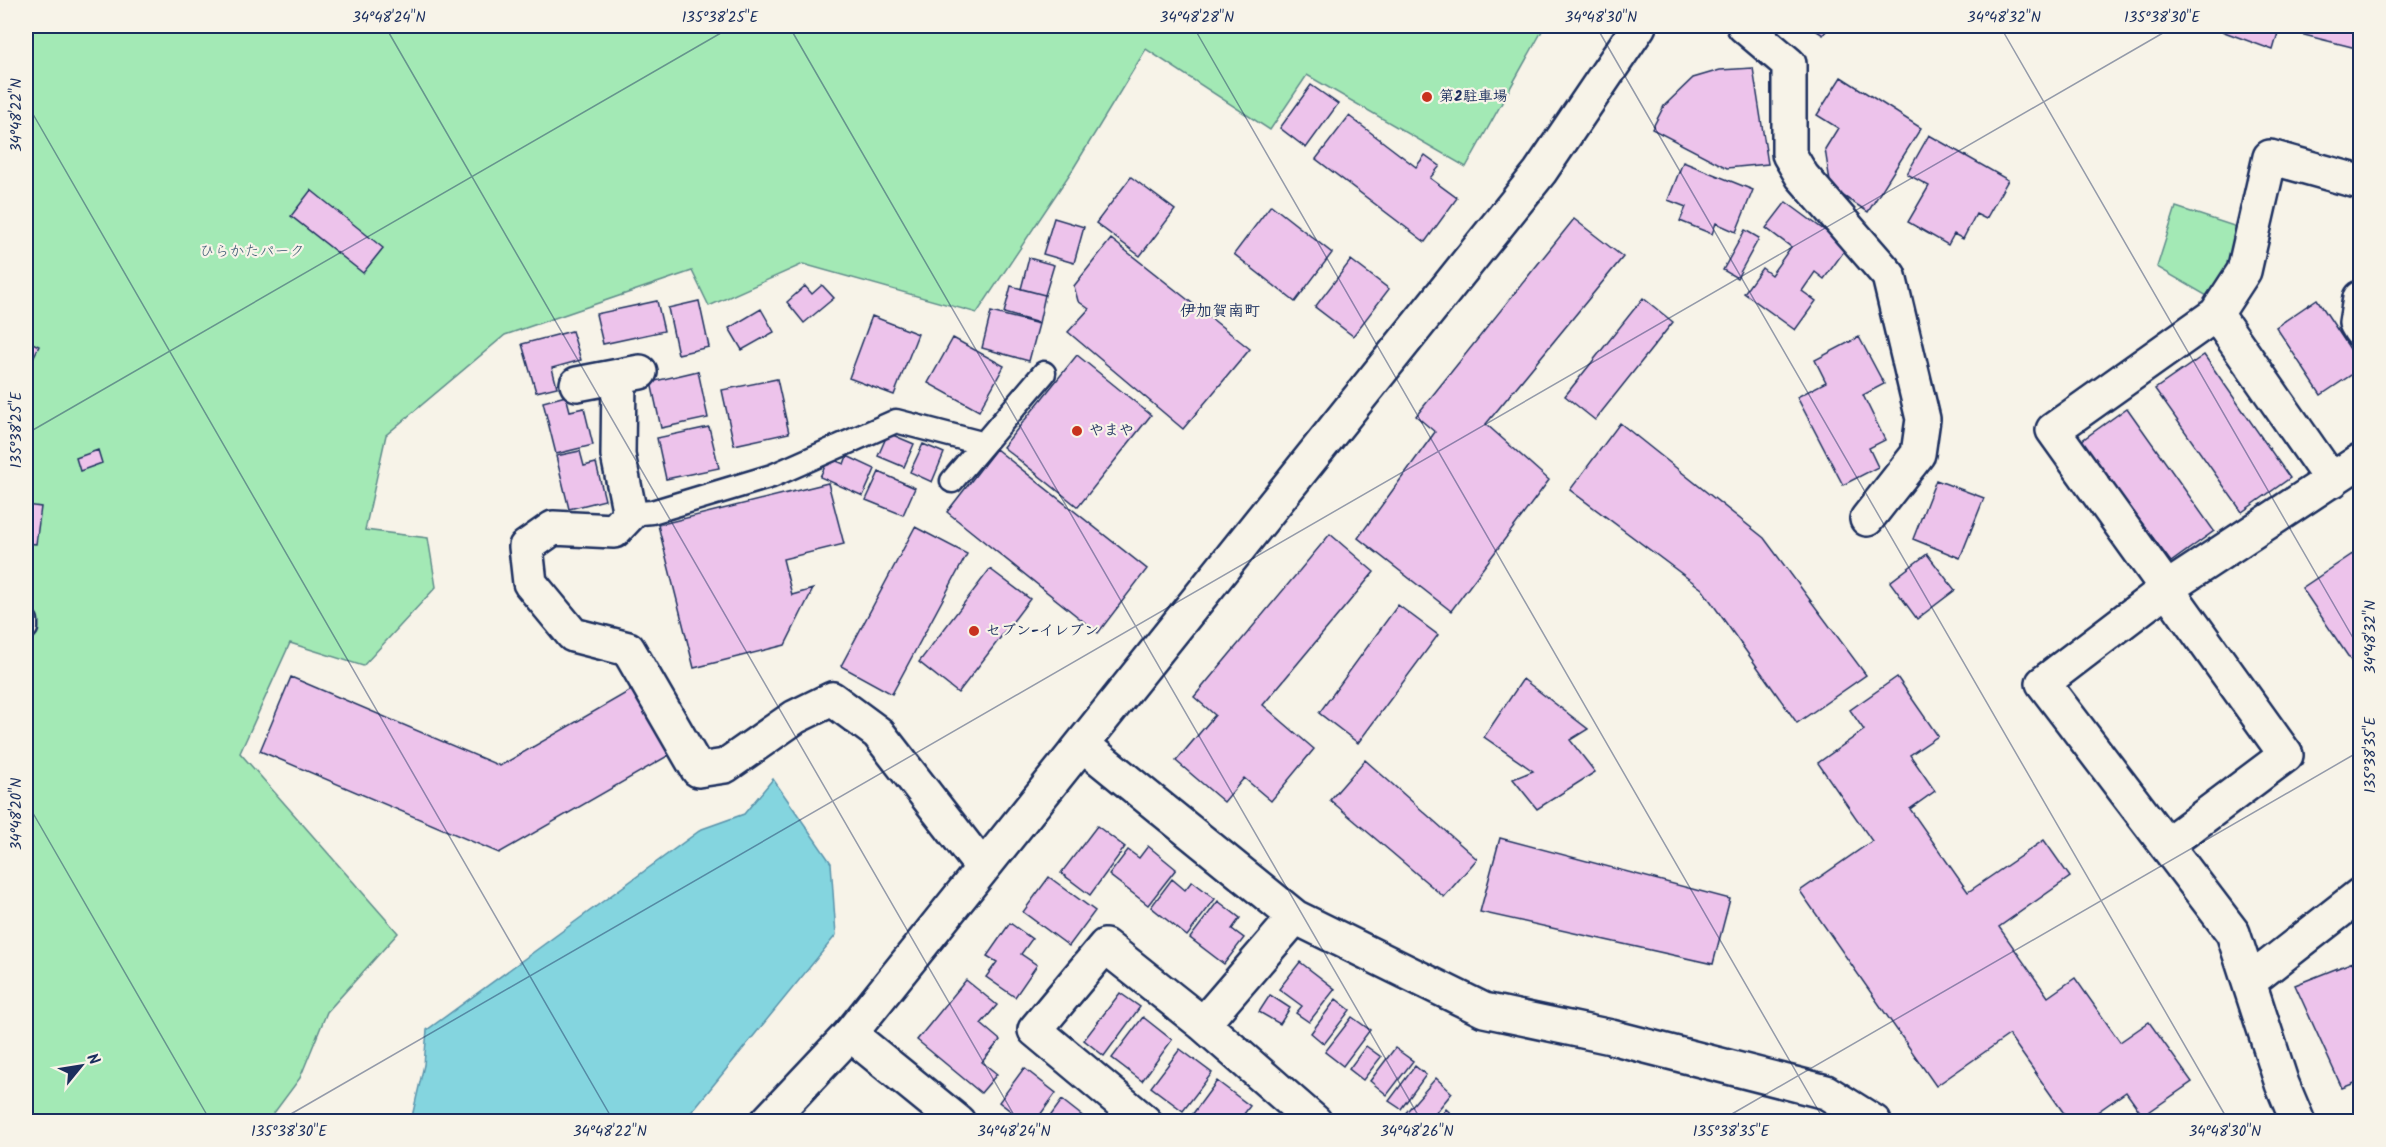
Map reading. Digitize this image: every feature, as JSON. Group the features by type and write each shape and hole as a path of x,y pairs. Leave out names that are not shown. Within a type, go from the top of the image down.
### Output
{"street":[{"path":"1744,26 1789,64 1789,154 1802,176 1889,276 1923,418 1918,454 1867,519"},
{"path":"767,1122 850,1034 1540,172 1625,32"},
{"path":"2166,845 2286,755 2053,430 2216,314 2244,270 2270,157 2361,182"},
{"path":"2361,298 2356,323 2361,330"},
{"path":"2216,314 2332,480"},
{"path":"577,384 629,374 618,455 630,514 614,531 553,528 526,547 530,583 573,635 628,649 698,770 725,766 795,717 832,699 878,733 982,867"},
{"path":"2298,1122 2282,1084 2234,933 2043,683 2166,589 2361,461"},
{"path":"1083,745 1295,917 1484,1010 1611,1037 1826,1092 1874,1122"},
{"path":"2250,981 2361,895"},
{"path":"1203,1024 1295,917"},
{"path":"1146,1122 1035,1030 1105,946 1203,1024 1315,1122"},
{"path":"850,1034 958,1122"}],"lane":[{"path":"952,481 981,443 1044,374"},
{"path":"630,514 652,512 772,476 896,421 981,443"},
{"path":"26,621 26,628"}],"green space":[{"name":"ひらかたパーク","path":"26,26 1540,26 1542,31 1466,167 1307,75 1270,130 1146,49 1073,169 977,313 803,264 709,306 692,271 505,335 386,435 365,530 428,538 436,587 363,666 290,643 240,753 398,933 327,1012 300,1078 268,1121 26,1122"},
{"path":"2176,207 2243,229 2236,264 2214,300 2157,267"}],"water":[{"path":"773,779 831,863 836,935 684,1121 411,1121 424,1065 427,1030 702,829 744,814"}],"building":[{"path":"1511,26 1535,26 1514,34"},
{"path":"1809,26 1830,26 1823,35"},
{"path":"2208,26 2280,26 2273,50"},
{"path":"2297,26 2360,26 2360,49 2296,33"},
{"path":"1753,68 1768,164 1727,168 1652,129 1664,106 1693,78 1720,70"},
{"path":"1841,77 1921,128 1868,212 1831,188 1825,149 1838,128 1817,115"},
{"path":"1311,85 1338,104 1306,148 1280,128"},
{"path":"1349,116 1416,167 1425,155 1440,166 1430,178 1457,198 1425,242 1316,159"},
{"path":"1929,135 2008,180 1986,219 1976,214 1963,239 1954,234 1948,245 1908,222 1929,186 1907,174"},
{"path":"1683,162 1753,190 1736,232 1716,223 1712,234 1680,221 1686,207 1668,200"},
{"path":"1131,177 1175,210 1140,256 1096,223"},
{"path":"311,190 383,248 363,273 291,216"},
{"path":"1786,202 1847,247 1824,279 1815,272 1802,291 1816,301 1795,330 1744,293 1762,268 1771,275 1791,247 1766,228"},
{"path":"1271,205 1332,253 1295,302 1234,254"},
{"path":"1054,218 1084,227 1074,263 1043,254"},
{"path":"1574,219 1623,257 1486,424 1549,480 1451,611 1358,538 1435,432 1416,416"},
{"path":"1745,230 1759,238 1737,278 1723,270"},
{"path":"1111,239 1250,349 1183,429 1068,332 1089,309 1078,301 1074,286"},
{"path":"1029,258 1054,265 1045,295 1021,289"},
{"path":"1351,260 1389,289 1353,336 1315,307"},
{"path":"822,285 834,298 804,323 787,302 805,286 812,294"},
{"path":"1011,286 1045,295 1039,323 1004,313"},
{"path":"1643,298 1673,322 1595,420 1565,396"},
{"path":"2317,299 2360,364 2360,369 2321,395 2276,327"},
{"path":"657,301 664,331 603,344 596,314"},
{"path":"699,301 709,347 678,354 668,308"},
{"path":"761,309 774,332 742,350 729,328"},
{"path":"991,312 1039,324 1029,361 982,348"},
{"path":"872,316 918,334 894,395 849,378"},
{"path":"572,331 581,360 552,368 557,387 536,392 522,344"},
{"path":"1859,337 1884,384 1863,395 1885,440 1869,448 1878,467 1843,485 1797,397 1826,382 1815,360"},
{"path":"953,338 1004,366 979,411 928,383"},
{"path":"26,340 39,346 26,372"},
{"name":"やまや","path":"1077,355 1151,415 1078,507 1003,447"},
{"path":"2204,355 2290,478 2242,512 2155,389"},
{"path":"698,371 708,418 661,428 651,382"},
{"path":"777,379 789,433 734,445 722,390"},
{"path":"566,396 570,411 584,408 593,445 556,454 543,402"},
{"path":"2127,408 2214,531 2171,562 2081,441"},
{"path":"1620,423 1764,538 1866,675 1797,723 1702,589 1570,490"},
{"path":"709,427 719,468 666,479 657,438"},
{"path":"888,433 914,444 904,467 878,456"},
{"path":"923,444 944,453 932,482 910,472"},
{"path":"996,449 1147,569 1098,633 947,512"},
{"path":"98,450 102,463 80,471 76,458"},
{"path":"580,451 584,466 596,463 605,500 569,509 556,456"},
{"path":"847,456 875,469 863,496 820,477 829,458 844,464"},
{"path":"879,472 915,488 903,515 866,500"},
{"path":"1936,480 1984,498 1960,558 1913,539"},
{"path":"828,483 844,544 783,559 792,595 813,589 785,645 694,668 658,525"},
{"path":"26,505 41,507 36,544 26,543"},
{"path":"915,527 967,554 892,694 841,666"},
{"path":"1330,534 1374,572 1263,705 1314,749 1271,801 1244,778 1224,802 1176,761 1215,715 1194,697"},
{"path":"2354,553 2360,561 2360,674 2302,588"},
{"path":"1927,554 1955,590 1917,619 1890,582"},
{"name":"セブン-イレブン","path":"990,569 1030,599 958,693 919,662"},
{"path":"1398,605 1438,635 1358,743 1319,713"},
{"path":"291,677 500,766 633,689 671,754 499,853 260,751"},
{"path":"1897,677 1938,736 1910,755 1935,791 1910,809 1968,892 2044,840 2070,877 1999,927 2048,997 2075,978 2120,1042 2149,1022 2192,1082 2143,1116 2126,1092 2083,1122 2070,1122 2009,1035 1936,1086 1800,891 1872,841 1818,763 1864,730 1850,710"},
{"path":"1523,679 1588,729 1570,740 1595,772 1537,809 1513,779 1533,771 1484,737"},
{"path":"1365,760 1477,859 1444,897 1330,800"},
{"path":"1097,826 1125,847 1090,895 1061,873"},
{"path":"1500,838 1730,899 1713,964 1480,912"},
{"path":"1148,846 1176,869 1148,905 1109,875 1128,850 1139,858"},
{"path":"1049,877 1095,911 1069,946 1023,912"},
{"path":"1172,879 1185,890 1192,881 1215,899 1187,936 1151,907"},
{"path":"1218,901 1240,918 1232,929 1244,938 1224,964 1190,938"},
{"path":"1010,923 1032,939 1021,954 1037,965 1015,997 986,977 997,962 987,956"},
{"path":"1300,962 1335,989 1309,1022 1296,1013 1302,1006 1279,989"},
{"path":"2353,962 2360,978 2360,1081 2342,1088 2295,985"},
{"path":"966,980 997,1005 981,1024 1000,1040 982,1062 997,1074 981,1093 917,1040"},
{"path":"1120,993 1140,1007 1104,1056 1084,1040"},
{"path":"1270,995 1290,1008 1280,1024 1259,1012"},
{"path":"1336,999 1350,1010 1324,1044 1311,1033"},
{"path":"1143,1017 1172,1040 1142,1081 1112,1058"},
{"path":"1352,1017 1370,1030 1343,1066 1325,1052"},
{"path":"1366,1046 1381,1057 1363,1080 1349,1069"},
{"path":"1395,1048 1413,1061 1387,1095 1370,1081"},
{"path":"1180,1049 1212,1073 1183,1111 1151,1087"},
{"path":"1415,1066 1426,1075 1401,1109 1389,1101"},
{"path":"1024,1068 1056,1093 1035,1122 1025,1122 999,1102"},
{"path":"1436,1078 1452,1093 1428,1122 1409,1122 1403,1116"},
{"path":"1217,1081 1250,1106 1238,1122 1192,1122 1189,1119"},
{"path":"1062,1100 1090,1122 1046,1122"},
{"path":"1446,1109 1460,1122 1436,1122"}],"place":[{"name":"第2駐車場","path":"1427,97"},
{"name":"やまや","path":"1077,431"},
{"name":"セブン-イレブン","path":"974,631"}],"district":[{"name":"伊加賀南町","path":"1220,311"}]}
